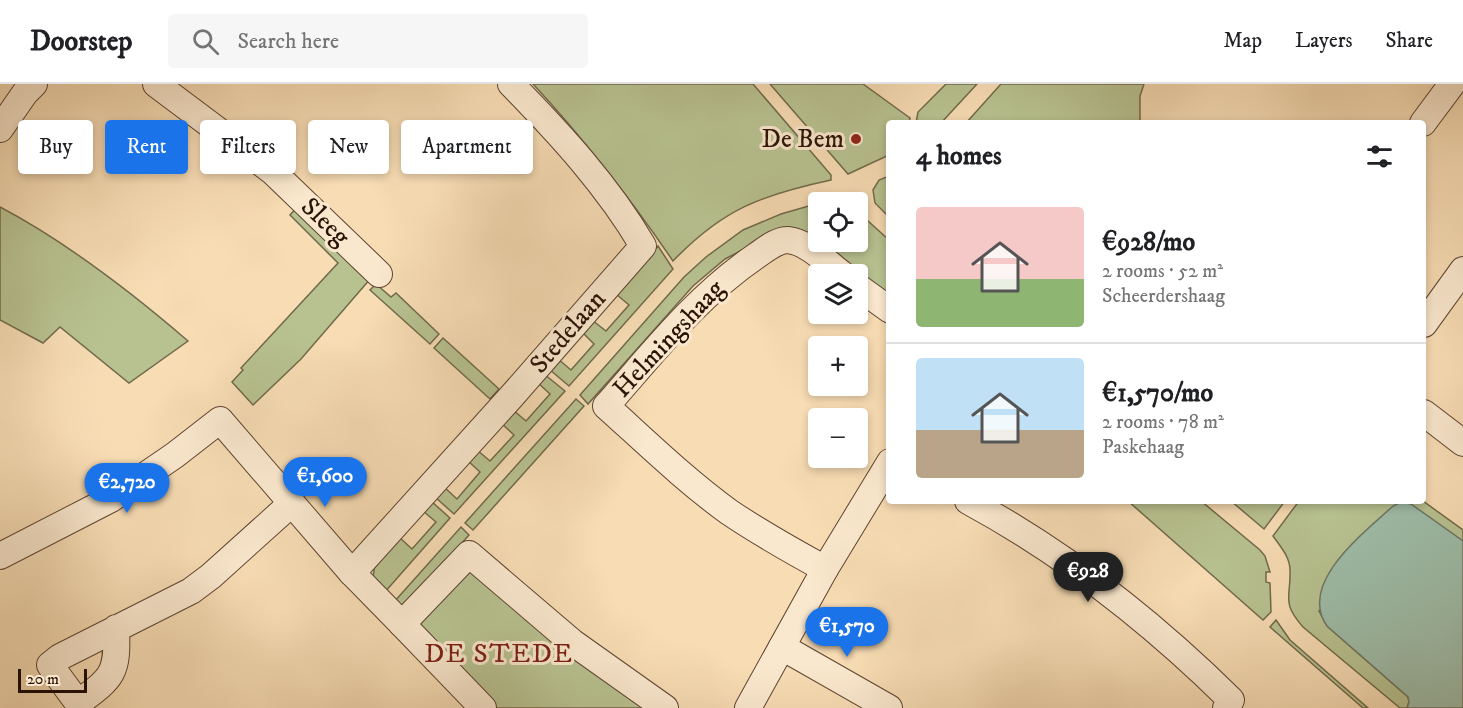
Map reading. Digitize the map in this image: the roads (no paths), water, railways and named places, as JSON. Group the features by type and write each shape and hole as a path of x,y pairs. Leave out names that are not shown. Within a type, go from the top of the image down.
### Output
{"street":[{"path":"0,129 34,84"},
{"name":"Sleeg","path":"156,84 272,171 379,274"},
{"name":"Stedelaan","path":"352,573 511,398 643,246 633,228 595,178 553,128 511,84"},
{"path":"1425,120 1452,84"},
{"name":"Helmingshaag","path":"825,569 729,512 704,493 606,406 692,308 736,270 777,242 786,240 804,246 828,264"},
{"path":"1426,321 1463,270"},
{"path":"868,294 886,307"},
{"path":"1426,415 1463,443"},
{"path":"0,556 111,499 175,455 220,420 352,573 483,708"},
{"path":"748,708 825,569 886,469"},
{"path":"116,628 191,591 211,576 292,503"},
{"path":"973,504 1044,546 1126,604 1158,631 1232,705"},
{"path":"402,624 469,554 572,642 665,708"},
{"path":"783,646 889,708"}],"place":[{"name":"De Bem","path":"856,139"}],"district":[{"name":"DE STEDE","path":"499,654"}]}
